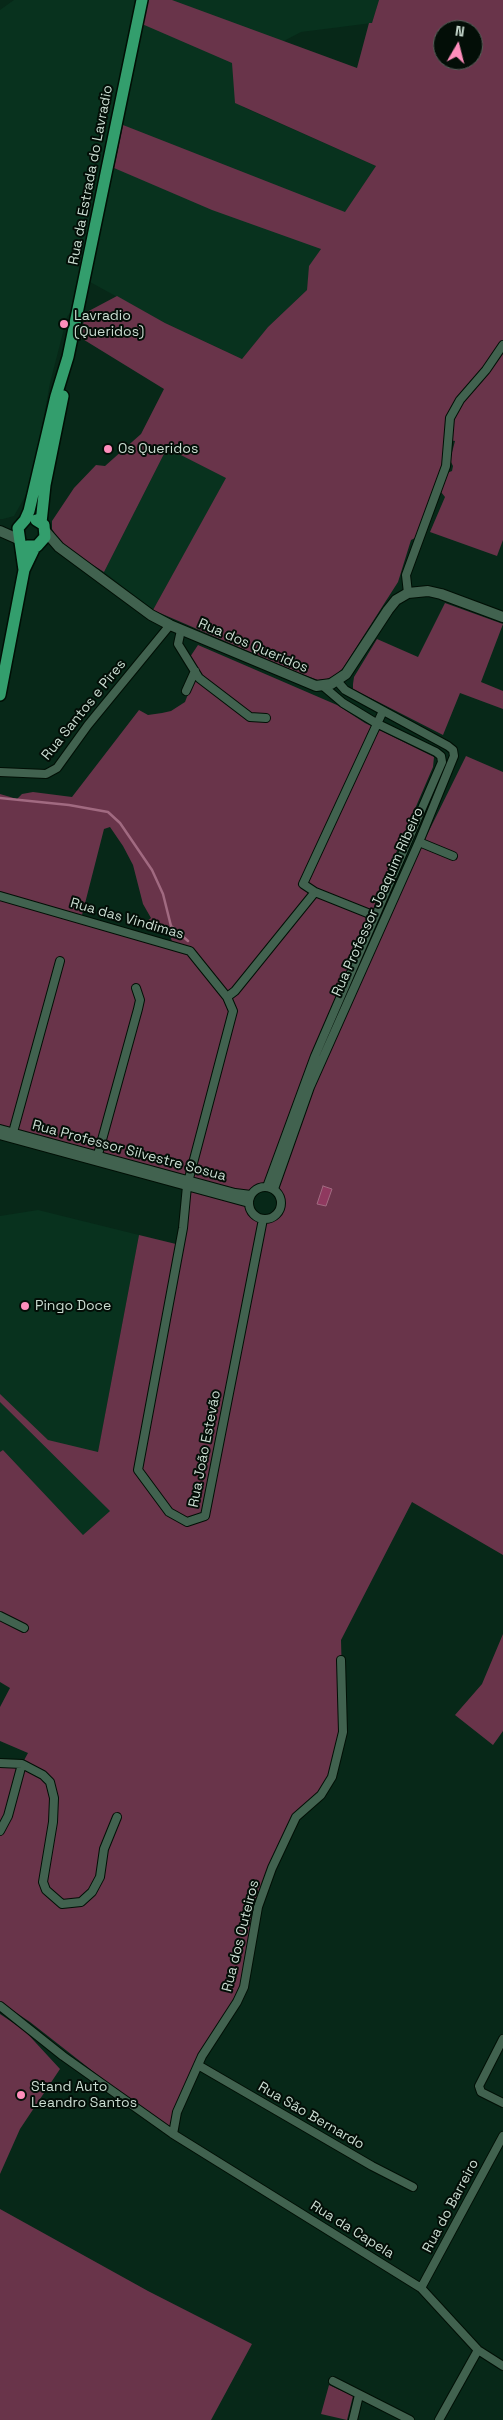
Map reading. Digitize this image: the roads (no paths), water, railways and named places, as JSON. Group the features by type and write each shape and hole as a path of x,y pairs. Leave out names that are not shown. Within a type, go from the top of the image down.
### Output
{"main road":[{"name":"Rua da Estrada do Lavradio","path":"0,695 24,570 20,533 63,398 68,357 142,0"},
{"name":"Rua da Estrada do Lavradio","path":"24,570 37,546 44,527 46,456"},
{"path":"37,546 30,547 20,533 34,519 44,527"}],"street":[{"path":"408,593 406,575 446,466 450,418 460,400 486,370 503,345"},
{"name":"Rua dos Queridos","path":"44,527 58,547 141,609 170,625 308,684 323,686 338,682"},
{"path":"0,530 20,533"},
{"name":"Rua dos Queridos","path":"37,546 58,547"},
{"path":"338,682 346,674 392,605 408,593 428,591 441,594 503,617"},
{"name":"Rua Santos e Pires","path":"0,772 46,774 57,768 88,725 170,625"},
{"path":"181,630 178,644 199,678 250,717 266,718"},
{"path":"186,691 195,671"},
{"name":"Rua Professor Joaquim Ribeiro","path":"271,1188 310,1087 419,842 454,756 453,750 448,746 345,690 338,682"},
{"name":"Rua Professor Joaquim Ribeiro","path":"271,1188 315,1056 442,762 441,756 436,752 376,723 336,699 323,686"},
{"path":"375,916 315,892 303,884 383,711"},
{"path":"398,734 404,722"},
{"path":"419,842 453,856"},
{"path":"187,1183 233,1012 228,997 235,991 315,892"},
{"name":"Rua das Vindimas","path":"0,896 190,951 228,997"},
{"path":"12,1135 60,961"},
{"path":"97,1158 138,1009 140,1000 136,988"},
{"name":"Rua Professor Silvestre Sosua","path":"0,1129 12,1135 187,1183 249,1203"},
{"name":"Rua Professor Silvestre Sosua","path":"0,1135 12,1135"},
{"name":"Rua Professor Silvestre Sosua","path":"187,1183 251,1195"},
{"name":"Rua João Estevão","path":"187,1183 183,1228 138,1470 169,1512 187,1522 206,1516 263,1219"},
{"path":"260,1188 271,1188 281,1198 280,1210 273,1217 263,1219 253,1214 249,1203 251,1195 260,1188"},
{"path":"0,1616 24,1628"},
{"name":"Rua dos Outeiros","path":"173,2134 177,2112 198,2065 244,1987 258,1907 265,1885 296,1817 321,1796 332,1776 343,1732 341,1660"},
{"path":"0,1763 22,1764 43,1775 50,1782 54,1798 53,1822 43,1882 46,1890 62,1904 81,1902 92,1892 100,1877 104,1849 116,1817"},
{"path":"0,1831 8,1816 22,1764"},
{"name":"Rua da Capela","path":"0,2006 63,2056 173,2134 421,2288 478,2350 503,2366"},
{"path":"503,2039 479,2086 481,2092 503,2103"},
{"name":"Rua São Bernardo","path":"198,2065 372,2166 413,2187"},
{"name":"Rua do Barreiro","path":"421,2288 503,2136"},
{"path":"440,2420 478,2350"},
{"path":"333,2381 410,2420"},
{"path":"353,2420 359,2395"}],"waterway":[{"path":"0,798 69,805 108,812 120,823 152,870 163,894 171,926 188,941"}],"place":[{"name":"Lavradio (Queridos)","path":"64,324"},
{"name":"Os Queridos","path":"108,449"},
{"name":"Pingo Doce","path":"25,1306"},
{"name":"Stand Auto Leandro Santos","path":"21,2095"}]}
